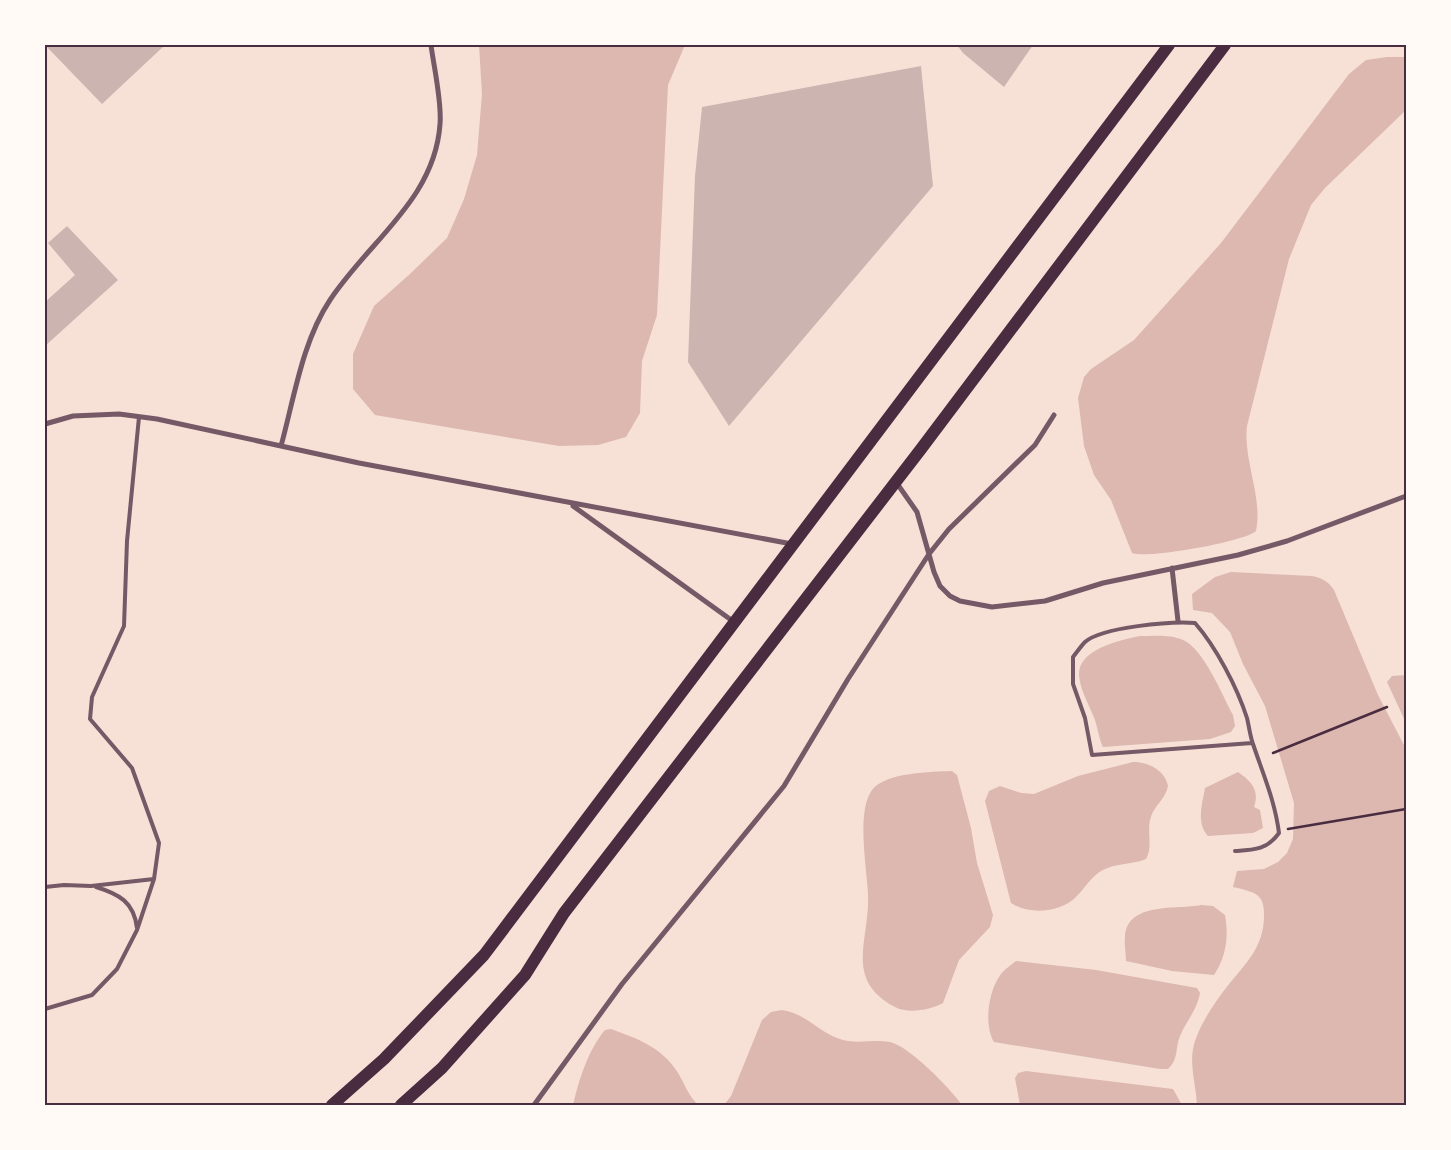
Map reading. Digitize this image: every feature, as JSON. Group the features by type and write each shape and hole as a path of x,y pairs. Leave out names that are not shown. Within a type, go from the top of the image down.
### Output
{"main road":[{"path":"332,1105 384,1058 484,955 1169,45"},
{"path":"401,1105 442,1068 525,974 564,913 895,482 1225,45"}],"street":[{"path":"281,446 309,343 329,300 414,200 435,159 441,122 431,45"},
{"path":"45,424 73,416 119,414 139,417 571,504 792,544"},
{"path":"534,1105 622,984 784,786 848,679 929,554 949,529 1034,446 1054,415"},
{"path":"895,482 917,512 934,572 940,586 950,596 976,606 992,607 1045,600 1103,583 1238,555 1287,541 1406,496"},
{"path":"571,504 734,622"},
{"path":"1172,568 1178,621"}],"lane":[{"path":"45,1009 92,995 117,969 137,930 154,879 158,843 132,768 90,719 92,697 124,626 127,541 139,417"},
{"path":"1235,852 1261,850 1273,842 1279,833 1271,792 1252,743 1246,716 1215,648 1195,623 1178,621 1112,632 1086,641 1073,657 1073,684 1085,718 1092,755 1252,743"},
{"path":"45,887 64,885 91,886 154,879"},
{"path":"91,886 115,892 130,906 136,916 137,930"}],"path":[{"path":"1273,753 1387,707"},
{"path":"1286,830 1406,809"}],"shaded area":[{"path":"479,45 685,45 668,85 657,315 642,361 640,413 626,437 598,445 559,446 375,415 353,389 353,354 374,306 447,238 464,199 477,155 482,94"},
{"path":"1406,57 1406,110 1325,188 1311,205 1289,259 1247,426 1248,452 1257,505 1256,531 1234,540 1175,552 1156,554 1132,553 1111,500 1094,475 1084,446 1078,398 1084,377 1091,369 1134,340 1221,243 1349,74 1366,60"},
{"path":"1231,572 1312,576 1322,579 1329,584 1334,590 1378,695 1406,749 1406,1105 1197,1105 1192,1065 1195,1041 1213,1006 1257,947 1263,927 1264,909 1260,898 1251,892 1233,887 1237,871 1264,869 1278,862 1287,853 1293,839 1294,803 1265,706 1243,664 1230,632 1212,613 1193,610 1192,594 1215,577"},
{"path":"1140,636 1173,637 1191,645 1212,673 1233,715 1235,726 1231,732 1210,739 1103,747 1095,719 1081,685 1079,675 1081,666 1085,659 1102,647"},
{"path":"1406,675 1406,723 1387,682 1392,676"},
{"path":"1133,762 1150,765 1160,771 1168,786 1165,795 1150,820 1150,845 1146,859 1101,871 1076,897 1062,906 1053,909 1035,911 1018,907 1011,903 985,801 989,791 1000,786 1021,793 1034,794 1078,776"},
{"path":"952,771 957,775 971,828 977,863 993,915 990,927 959,960 943,1003 932,1008 919,1010 900,1009 879,996 869,984 864,971 863,957 868,895 863,826 864,812 872,790 879,784 898,776"},
{"path":"1238,772 1253,786 1256,796 1254,807 1260,810 1263,828 1253,833 1208,836 1204,831 1201,820 1201,807 1205,788"},
{"path":"1201,905 1213,906 1225,915 1226,946 1214,975 1172,971 1126,961 1125,937 1128,925 1134,918 1144,912 1155,909"},
{"path":"1016,961 1096,970 1197,988 1200,993 1199,999 1178,1040 1174,1061 1168,1069 1160,1069 994,1042 988,1018 992,992 1001,975"},
{"path":"782,1010 798,1015 827,1033 843,1040 855,1042 884,1041 898,1045 929,1069 962,1105 724,1105 731,1096 762,1020 771,1012"},
{"path":"611,1029 647,1044 663,1055 676,1070 689,1093 699,1105 573,1105 589,1056 605,1030"},
{"path":"1026,1071 1173,1089 1182,1105 1020,1105 1015,1078 1018,1073"}],"building":[{"path":"45,45 165,45 102,104"},
{"path":"957,45 1033,45 1004,87 963,53"},
{"path":"921,66 933,186 729,426 688,362 695,176 702,107"},
{"path":"67,226 118,280 45,346 45,302 75,275 48,243"}]}
